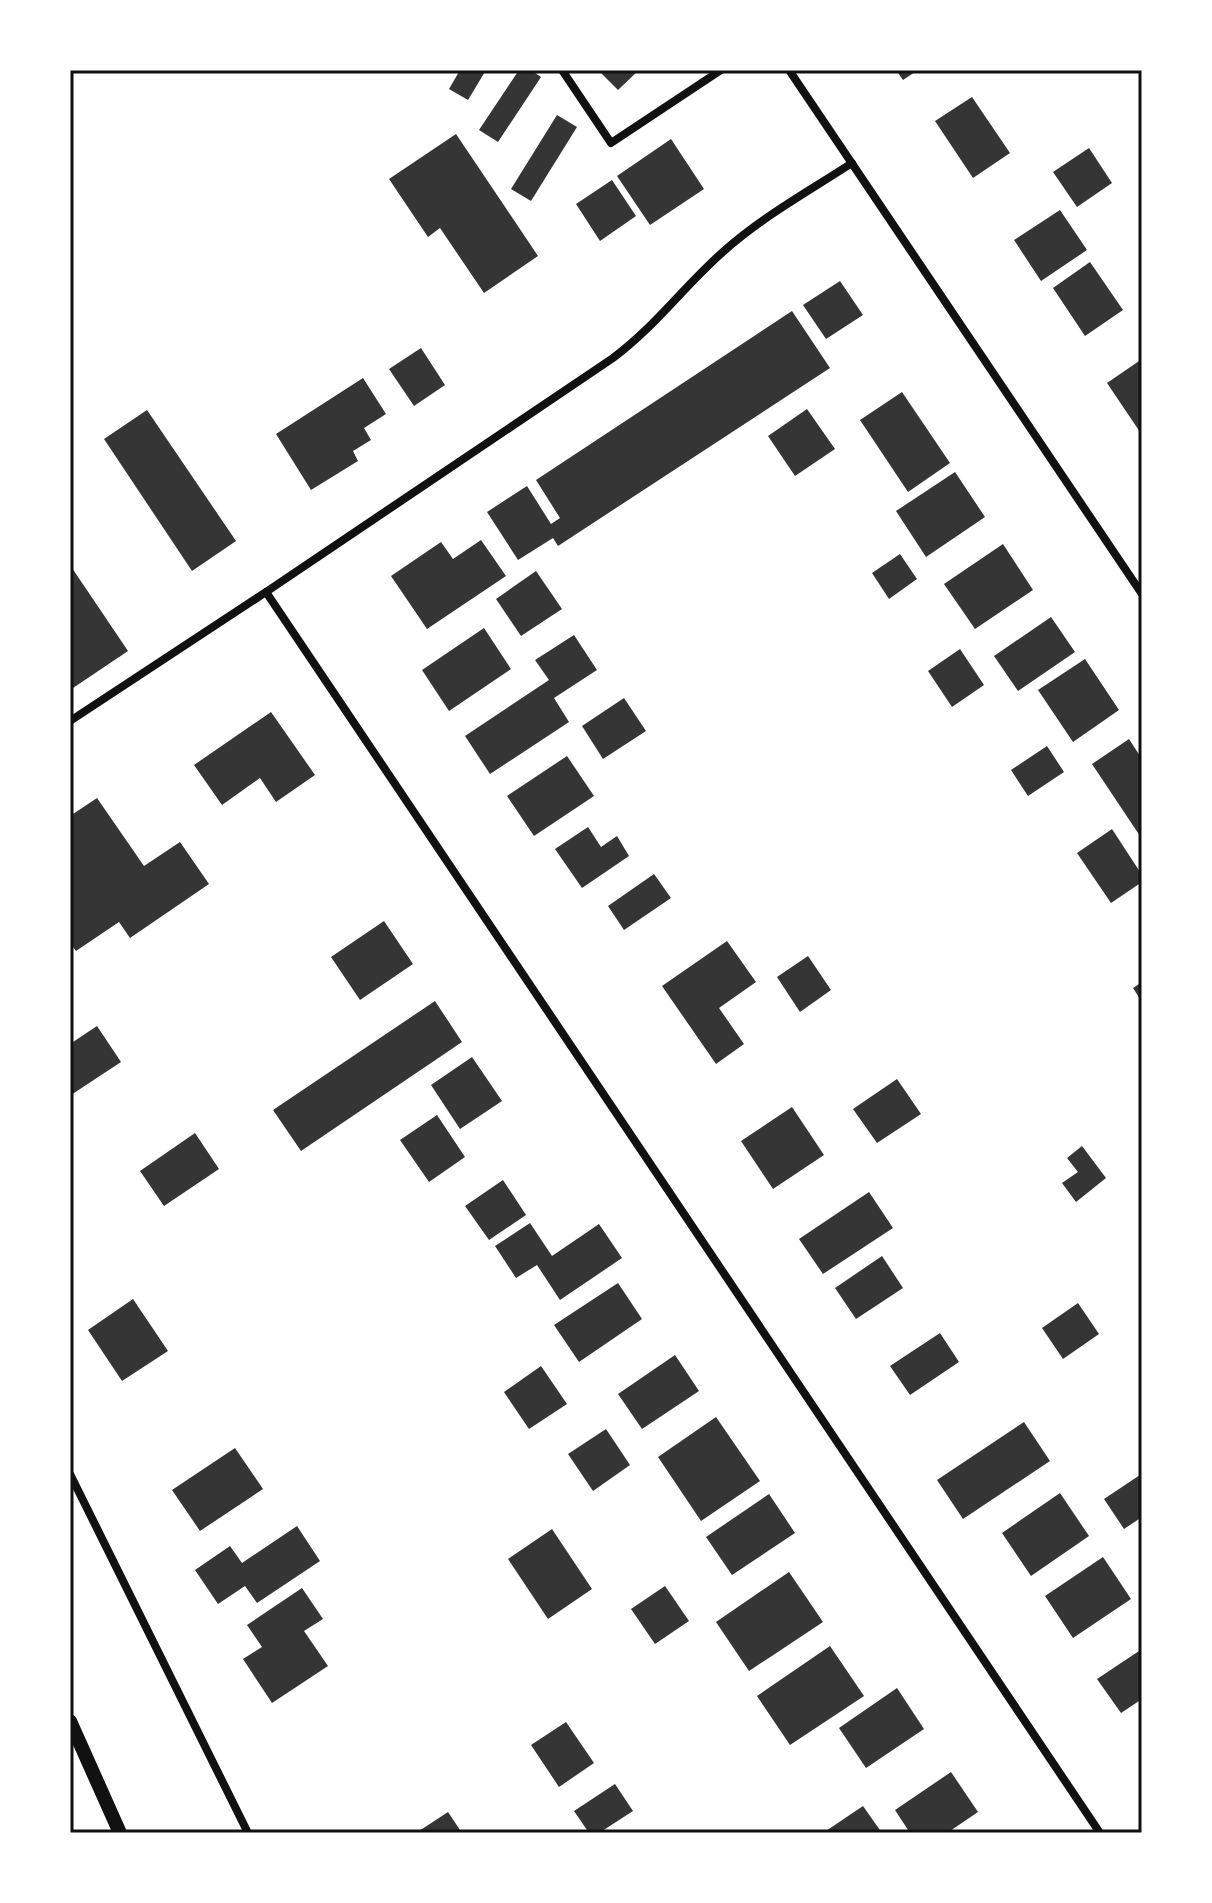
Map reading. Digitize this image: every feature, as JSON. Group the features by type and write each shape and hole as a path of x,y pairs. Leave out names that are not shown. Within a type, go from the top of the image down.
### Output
{"street":[{"path":"562,70 611,143 721,70"},
{"path":"789,70 1142,594"},
{"path":"70,721 613,358 652,326 706,266 728,247 852,163"},
{"path":"266,592 1100,1833"},
{"path":"70,1474 248,1833"},
{"path":"70,1721 120,1833"}],"building":[{"path":"460,70 486,70 468,100 449,89"},
{"path":"519,70 531,70 541,77 498,142 479,130"},
{"path":"598,70 639,70 618,90"},
{"path":"896,70 918,70 903,80"},
{"path":"972,97 1010,153 973,178 935,121"},
{"path":"557,115 577,127 531,201 511,189"},
{"path":"456,134 538,256 484,293 440,228 428,237 389,179"},
{"path":"671,139 704,189 650,225 617,176"},
{"path":"1089,148 1112,183 1077,207 1053,172"},
{"path":"612,180 636,216 600,241 576,204"},
{"path":"1060,210 1087,250 1041,281 1014,240"},
{"path":"1090,262 1123,310 1085,336 1053,288"},
{"path":"840,281 863,315 826,339 803,305"},
{"path":"792,311 830,368 558,546 553,538 518,560 487,512 527,486 551,524 560,518 536,480"},
{"path":"421,348 445,385 414,406 389,369"},
{"path":"1142,359 1142,435 1107,383"},
{"path":"363,378 386,414 364,428 371,440 353,451 358,461 311,490 276,434"},
{"path":"902,392 950,463 908,492 860,420"},
{"path":"807,409 835,449 795,476 768,436"},
{"path":"147,410 236,541 192,571 104,439"},
{"path":"955,472 985,517 926,557 896,511"},
{"path":"481,540 506,576 427,629 391,576 441,542 453,559"},
{"path":"1003,544 1033,590 975,629 944,584"},
{"path":"900,554 917,579 889,599 872,573"},
{"path":"70,565 128,651 70,690"},
{"path":"536,571 562,609 521,636 496,599"},
{"path":"1051,617 1075,652 1018,691 994,656"},
{"path":"484,628 511,669 449,711 422,670"},
{"path":"574,635 597,670 554,698 569,722 490,774 465,736 549,680 535,660"},
{"path":"960,649 984,685 952,707 928,671"},
{"path":"1085,659 1119,710 1073,742 1038,690"},
{"path":"624,698 646,731 603,759 582,726"},
{"path":"271,712 315,775 276,802 260,778 222,805 194,765"},
{"path":"1129,739 1142,759 1142,839 1092,764"},
{"path":"1047,746 1064,772 1028,796 1011,770"},
{"path":"567,756 594,796 534,836 507,796"},
{"path":"97,798 144,866 180,842 209,884 130,938 119,922 76,951 70,943 70,816"},
{"path":"588,827 601,847 617,836 629,856 582,888 555,849"},
{"path":"1112,829 1142,875 1142,882 1111,903 1077,853"},
{"path":"654,874 671,898 624,930 608,906"},
{"path":"384,921 413,964 360,1000 331,957"},
{"path":"727,941 756,982 719,1008 744,1044 716,1064 662,986"},
{"path":"808,956 831,990 800,1012 777,977"},
{"path":"1142,982 1142,1002 1133,988"},
{"path":"435,1001 462,1042 301,1151 273,1110"},
{"path":"97,1026 121,1062 71,1095 70,1044"},
{"path":"472,1057 502,1101 460,1129 431,1085"},
{"path":"897,1079 921,1114 877,1143 853,1109"},
{"path":"792,1107 824,1155 773,1189 741,1141"},
{"path":"437,1115 465,1157 429,1182 400,1140"},
{"path":"195,1133 219,1169 164,1206 140,1171"},
{"path":"1082,1146 1106,1178 1076,1202 1062,1183 1078,1172 1067,1158"},
{"path":"503,1180 526,1215 489,1240 465,1206"},
{"path":"869,1192 893,1228 823,1274 799,1239"},
{"path":"530,1223 552,1256 599,1224 622,1258 560,1300 537,1265 516,1278 495,1246"},
{"path":"882,1256 903,1288 856,1319 835,1288"},
{"path":"618,1283 642,1319 579,1362 554,1325"},
{"path":"133,1299 168,1351 122,1381 88,1330"},
{"path":"1078,1303 1099,1334 1063,1359 1042,1328"},
{"path":"940,1333 959,1362 910,1395 890,1366"},
{"path":"675,1355 699,1391 642,1429 618,1394"},
{"path":"541,1366 567,1404 529,1429 504,1392"},
{"path":"716,1417 760,1481 701,1521 658,1457"},
{"path":"1024,1422 1050,1461 963,1519 937,1480"},
{"path":"606,1429 630,1465 593,1491 568,1454"},
{"path":"235,1448 263,1489 200,1531 172,1490"},
{"path":"1140,1475 1142,1517 1124,1529 1104,1499"},
{"path":"1060,1493 1089,1536 1031,1576 1002,1533"},
{"path":"769,1494 795,1533 732,1575 706,1537"},
{"path":"297,1526 320,1561 257,1603 245,1586 218,1604 195,1570 230,1546 242,1563"},
{"path":"552,1529 592,1589 548,1619 508,1559"},
{"path":"1103,1557 1131,1599 1073,1638 1045,1596"},
{"path":"789,1572 823,1622 749,1671 716,1622"},
{"path":"665,1586 689,1621 655,1644 631,1609"},
{"path":"302,1588 323,1619 304,1631 328,1666 272,1703 243,1659 262,1647 247,1625"},
{"path":"830,1646 864,1696 790,1745 757,1696"},
{"path":"1142,1649 1142,1699 1121,1713 1097,1679"},
{"path":"897,1688 924,1729 866,1768 839,1728"},
{"path":"566,1722 594,1763 559,1787 531,1745"},
{"path":"951,1772 978,1812 947,1833 910,1833 895,1810"},
{"path":"615,1784 633,1811 599,1833 586,1833 574,1811"},
{"path":"863,1806 882,1833 823,1833"},
{"path":"448,1812 462,1833 416,1833"}]}
